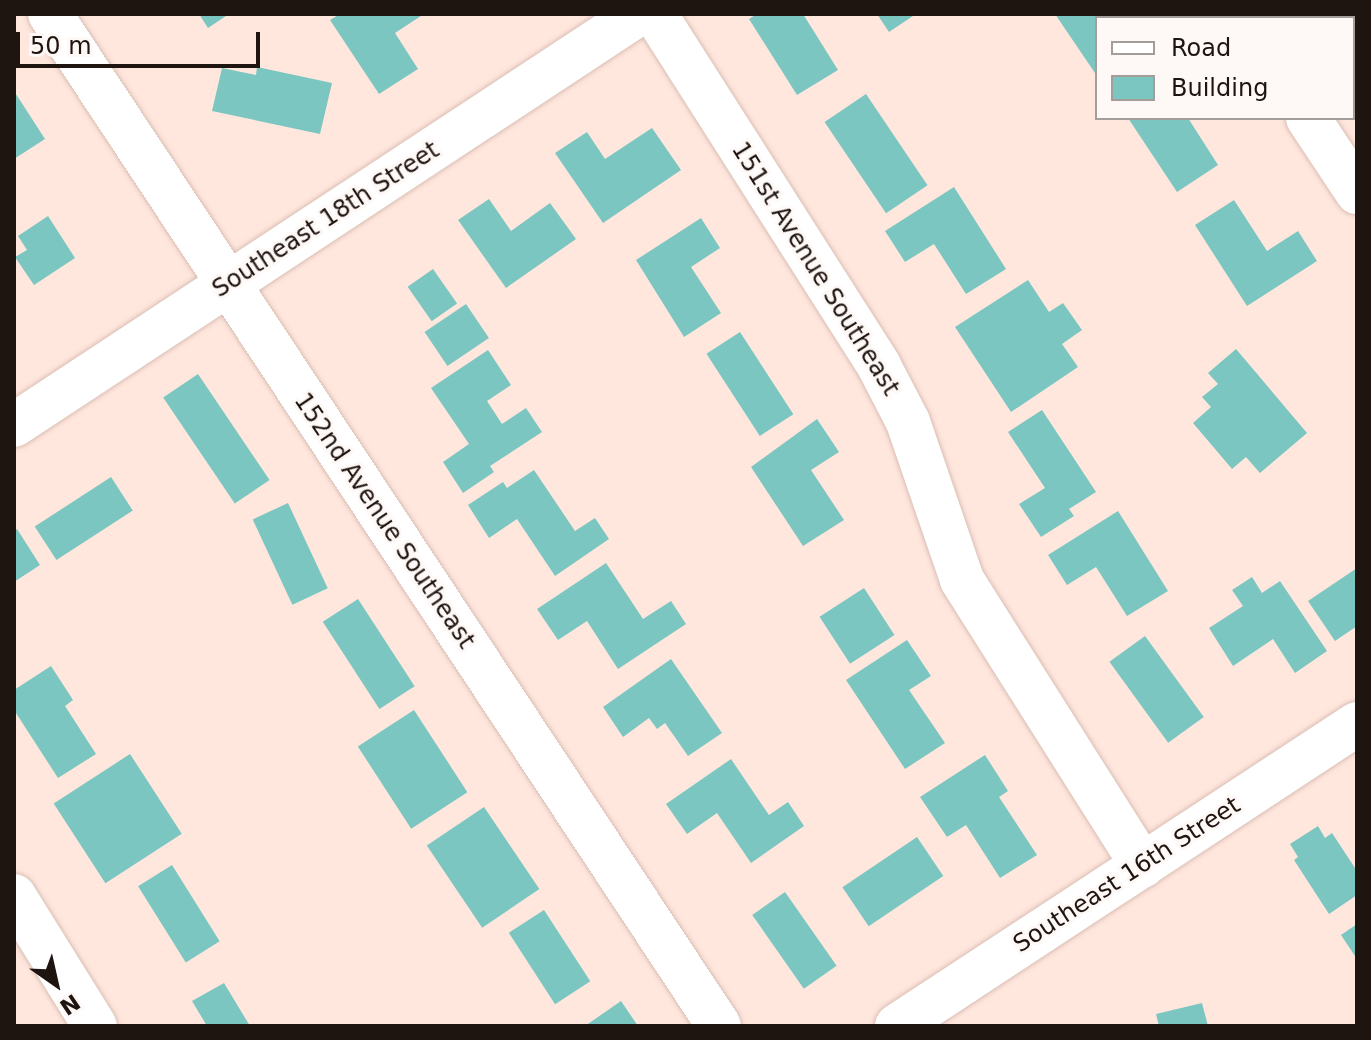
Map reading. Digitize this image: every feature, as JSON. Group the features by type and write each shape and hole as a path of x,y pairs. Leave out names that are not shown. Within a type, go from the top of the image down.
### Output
{"street":[{"name":"152nd Avenue Southeast","path":"50,14 719,1026"},
{"name":"Southeast 18th Street","path":"14,425 638,14"},
{"name":"151st Avenue Southeast","path":"655,14 879,366 908,422 962,580 1143,866"},
{"path":"1309,120 1357,192"},
{"name":"Southeast 16th Street","path":"897,1026 1355,728"},
{"path":"14,896 95,1026"}],"building":[{"path":"199,14 229,14 208,28"},
{"path":"340,14 424,14 395,33 418,69 379,94 330,20"},
{"path":"757,14 803,14 838,70 797,95 749,19"},
{"path":"877,14 916,14 889,32"},
{"path":"1055,14 1111,14 1095,16 1095,73"},
{"path":"1329,14 1357,14 1357,39 1355,16"},
{"path":"257,67 332,83 320,134 212,111 222,68 256,75"},
{"path":"14,91 45,139 14,159"},
{"path":"866,94 928,185 886,213 825,122"},
{"path":"1129,120 1189,120 1218,165 1177,192"},
{"path":"652,128 681,170 603,223 555,153 587,132 605,159"},
{"path":"954,187 1006,269 966,294 934,244 905,262 885,231"},
{"path":"489,199 511,231 550,203 576,239 506,288 458,220"},
{"path":"1234,200 1267,251 1298,231 1317,261 1247,306 1195,225"},
{"path":"48,216 75,258 34,285 15,257 27,250 18,236"},
{"path":"701,218 720,248 691,267 721,313 684,337 636,260"},
{"path":"433,269 457,303 432,321 408,287"},
{"path":"1028,280 1049,312 1063,303 1082,330 1062,344 1078,367 1011,412 955,327"},
{"path":"466,304 489,338 447,366 425,332"},
{"path":"740,332 793,414 760,436 706,354"},
{"path":"1236,349 1307,433 1260,473 1246,457 1232,469 1193,423 1211,407 1202,397 1218,384 1208,373"},
{"path":"488,350 511,385 487,401 502,424 526,408 542,432 490,466 494,472 463,493 443,462 469,444 431,388"},
{"path":"198,374 270,480 235,504 163,397"},
{"path":"1042,410 1096,492 1069,509 1074,516 1041,537 1019,504 1045,488 1008,432"},
{"path":"817,419 839,452 811,470 844,520 803,546 751,467"},
{"path":"534,470 575,531 595,518 609,539 555,576 517,519 489,538 468,505 503,482 507,488"},
{"path":"111,477 133,511 56,560 35,527"},
{"path":"288,503 328,588 292,605 253,519"},
{"path":"1118,511 1168,591 1127,616 1096,567 1067,585 1048,555"},
{"path":"17,529 40,565 14,582 14,531"},
{"path":"606,563 643,619 671,601 686,624 618,669 587,621 558,640 537,609"},
{"path":"1357,568 1357,626 1335,641 1308,601"},
{"path":"1252,577 1262,593 1280,581 1327,651 1295,673 1273,639 1233,666 1209,628 1243,606 1232,590"},
{"path":"864,588 894,635 850,664 820,617"},
{"path":"358,599 415,686 379,709 323,622"},
{"path":"1145,636 1204,717 1168,743 1109,662"},
{"path":"907,640 931,676 909,690 945,743 905,769 846,680"},
{"path":"671,659 722,733 688,756 665,723 657,729 649,718 623,737 603,707"},
{"path":"51,666 73,700 65,706 96,754 58,778 14,710 14,690"},
{"path":"414,710 467,792 411,829 358,746"},
{"path":"130,754 182,834 105,883 54,804"},
{"path":"985,755 1008,791 999,797 1037,855 1000,878 966,825 947,837 920,797"},
{"path":"731,759 769,815 788,802 804,826 751,863 717,813 687,834 666,804"},
{"path":"484,807 539,889 482,928 427,846"},
{"path":"1318,826 1325,838 1332,833 1357,871 1357,895 1329,914 1294,860 1298,857 1290,844"},
{"path":"917,837 943,876 869,926 842,887"},
{"path":"172,865 220,941 186,963 138,886"},
{"path":"785,892 837,966 804,989 752,915"},
{"path":"544,910 590,981 555,1004 509,933"},
{"path":"1357,924 1357,959 1341,935"},
{"path":"224,983 250,1026 207,1026 192,1001"},
{"path":"621,1001 638,1026 585,1026"},
{"path":"1202,1003 1208,1026 1159,1026 1156,1014"}]}
